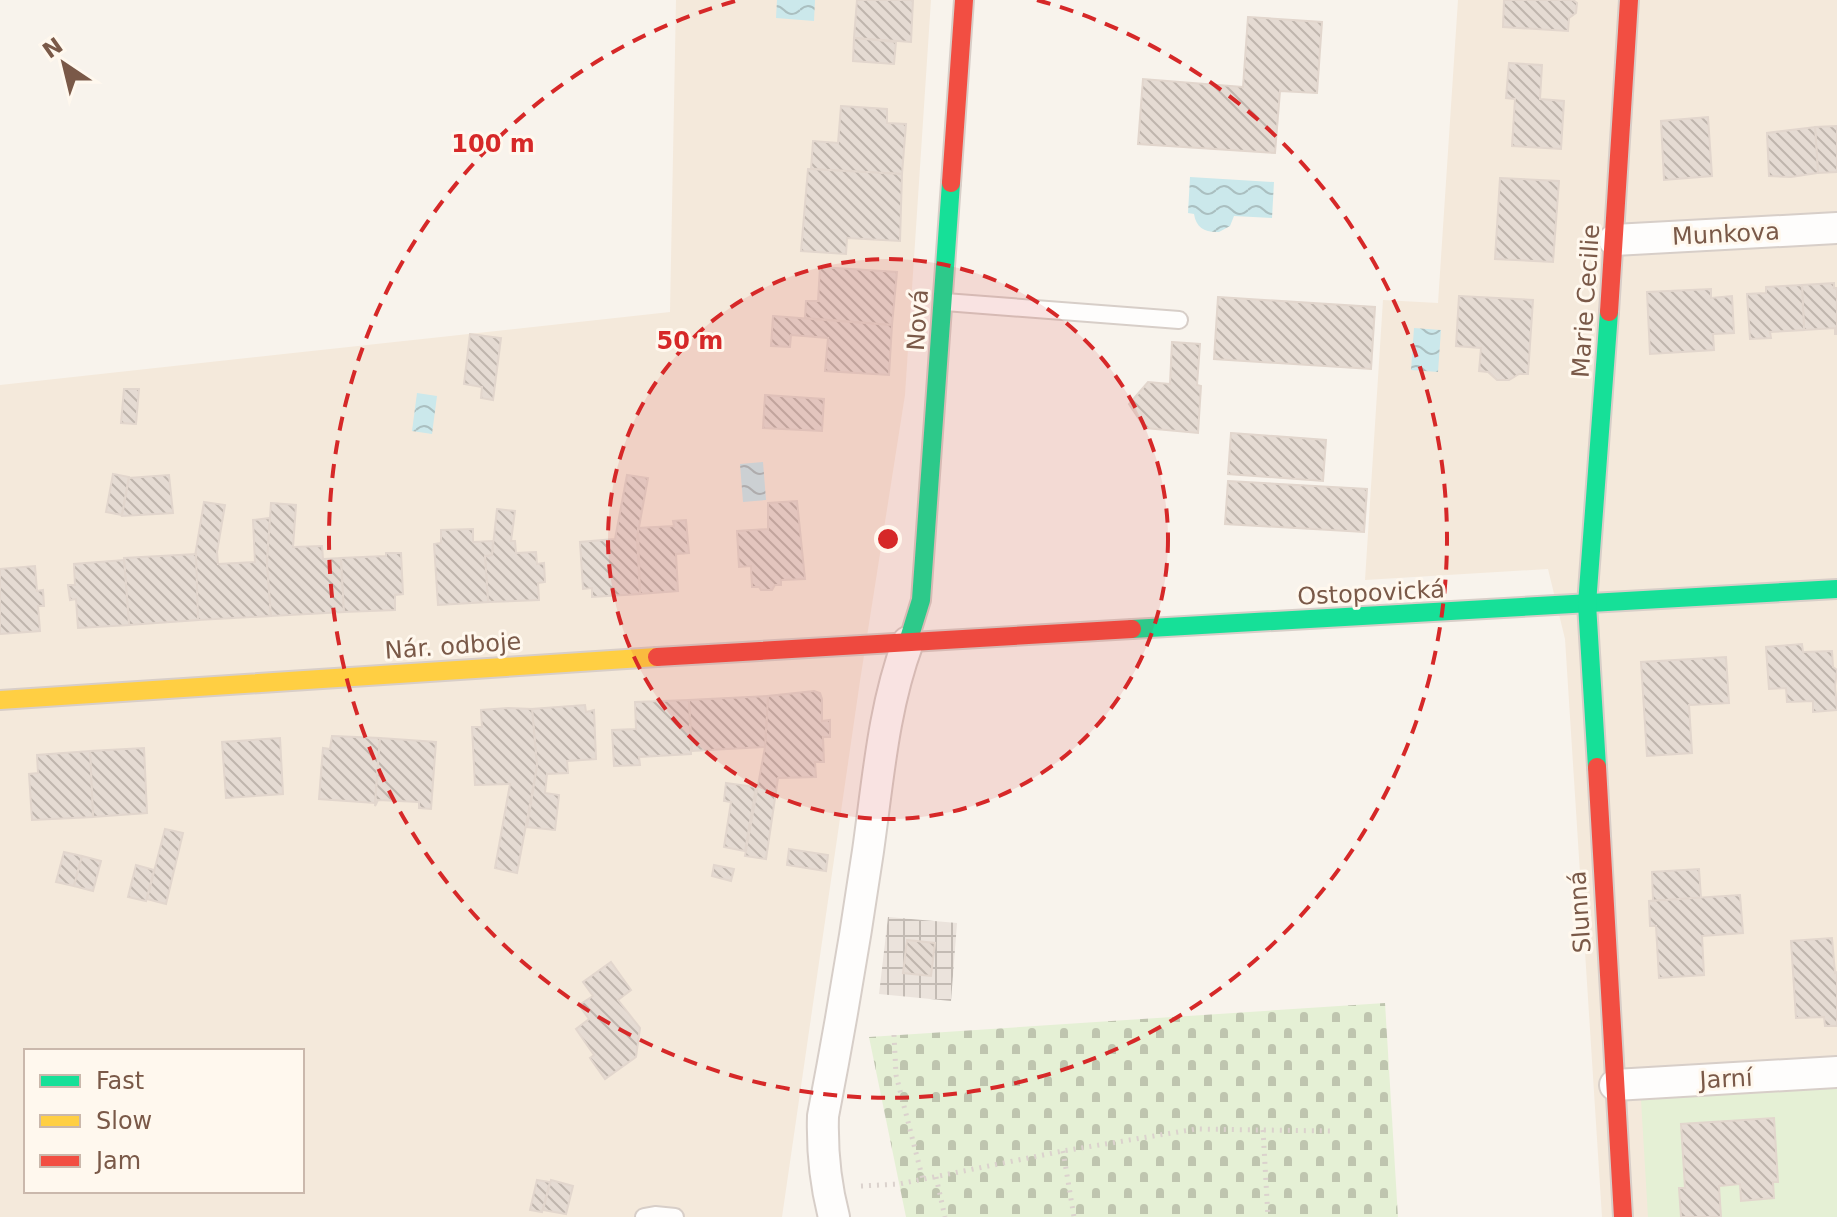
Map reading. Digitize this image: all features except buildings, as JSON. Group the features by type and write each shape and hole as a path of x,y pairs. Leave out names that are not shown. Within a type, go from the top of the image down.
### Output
{"street":[{"name":"Nová","path":"908,642 921,600 964,0"},
{"name":"Marie Cecilie","path":"1587,604 1629,0"},
{"name":"Munkova","path":"1614,240 1837,228"},
{"name":"Ostopovická","path":"908,642 1837,589"},
{"name":"Slunná","path":"1587,604 1623,1217"},
{"name":"Nár. odboje","path":"0,700 908,642"},
{"path":"834,1217 826,1187 822,1151 823,1116 859,912 886,723 896,677 908,642"},
{"name":"Jarní","path":"1615,1085 1837,1072"}],"lane":[{"path":"943,302 1179,320"},
{"path":"644,1217 675,1217"}],"path":[{"path":"894,1035 896,1075 923,1180"},
{"path":"826,1187 899,1184 1063,1151 1196,1129 1331,1131"},
{"path":"1263,1130 1268,1217"},
{"path":"1063,1151 1074,1217"},
{"path":"936,1177 945,1217"}],"shaded area":[{"path":"676,0 931,0 905,395 782,1217 0,1217 0,385 670,312"},
{"path":"1458,0 1837,0 1837,1217 1602,1217 1565,639 1548,569 1365,580 1383,300 1438,303"},
{"path":"888,917 957,923 951,1001 879,994"}],"green space":[{"path":"1385,1003 1398,1217 906,1217 869,1037"},
{"path":"1837,1088 1837,1217 1648,1217 1641,1100"}],"water":[{"path":"777,0 815,0 814,21 776,18"},
{"path":"1190,177 1274,182 1272,218 1234,216 1230,226 1219,232 1206,230 1199,226 1194,214 1188,213"},
{"path":"1414,328 1441,330 1438,372 1411,370"},
{"path":"417,393 437,396 432,434 412,431"},
{"path":"763,462 766,500 743,502 740,464"}],"traffic: fast":[{"path":"908,642 921,600 951,183"},
{"path":"1597,767 1587,604 1609,312"},
{"path":"1132,629 1837,589"}],"traffic: slow":[{"path":"0,700 657,657"}],"traffic: jam":[{"path":"951,183 964,0"},
{"path":"1609,312 1629,0"},
{"path":"657,657 1132,629"},
{"path":"1597,767 1623,1217"}]}
